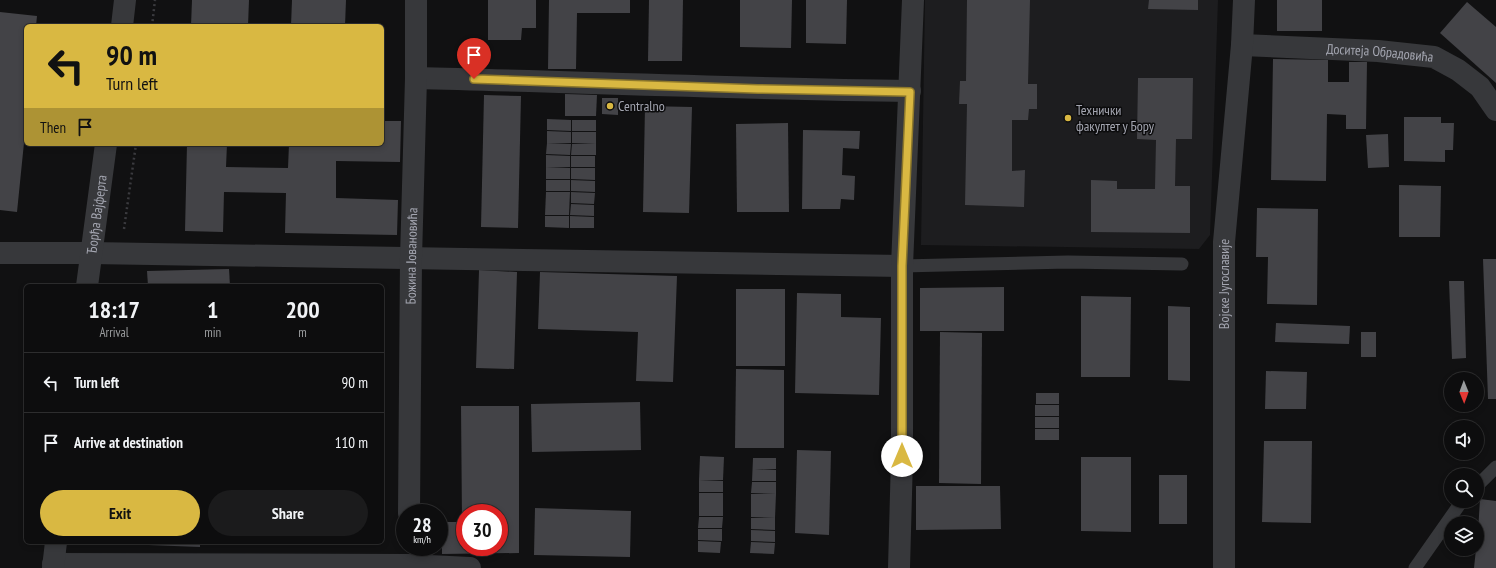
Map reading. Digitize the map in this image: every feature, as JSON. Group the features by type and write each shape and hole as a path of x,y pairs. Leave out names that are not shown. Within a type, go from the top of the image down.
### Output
{"street":[{"path":"122,24 125,0"},
{"name":"Божина Јовановића","path":"409,504 411,258 416,78 416,0"},
{"path":"899,568 902,456 902,266 913,0"},
{"name":"Војске Југославије","path":"1224,568 1224,242 1242,44 1244,0"},
{"name":"Доситеја Обрадовића","path":"1242,44 1378,51 1434,56 1458,70 1480,87 1496,110"},
{"path":"416,78 758,89 910,92"},
{"name":"Ђорђа Вајферта","path":"87,284 106,146"},
{"path":"0,253 91,253 902,266"},
{"path":"56,544 53,566 408,560 470,568"}],"lane":[{"path":"902,266 1068,262 1182,264"},
{"path":"1484,479 1496,467"},
{"path":"1415,568 1457,508"}],"path":[{"path":"152,24 155,0"},
{"path":"121,254 136,146"}],"shaded area":[{"name":"Технички факултет у Бору","path":"925,0 1218,0 1210,235 1199,249 921,245"}],"building":[{"path":"192,0 249,0 248,24 191,24"},
{"path":"292,0 346,0 345,24 291,24"},
{"path":"488,0 536,0 536,28 522,28 521,40 488,40"},
{"path":"549,0 630,0 630,13 577,13 576,69 548,69"},
{"path":"649,0 683,0 682,61 648,61"},
{"path":"740,0 792,0 791,48 740,47"},
{"path":"806,0 847,0 846,44 806,43"},
{"path":"967,0 1030,0 1028,84 1037,84 1037,109 1029,109 1028,120 1012,120 1012,171 1025,170 1024,207 965,205 967,104 959,104 960,81 966,81"},
{"path":"1149,0 1198,0 1198,10 1148,9"},
{"path":"1277,0 1322,0 1322,31 1277,31"},
{"path":"1467,2 1496,27 1496,83 1440,33"},
{"path":"0,12 37,16 36,24 24,24 24,143 17,212 0,210"},
{"path":"1273,59 1328,60 1328,82 1349,82 1349,62 1367,62 1366,129 1346,129 1346,115 1327,114 1326,181 1271,180"},
{"path":"1138,78 1193,78 1192,139 1176,139 1175,186 1190,186 1190,233 1091,232 1091,180 1117,181 1117,189 1155,189 1156,140 1137,139"},
{"path":"565,94 597,95 596,116 565,116"},
{"path":"484,95 521,96 518,228 481,227"},
{"name":"Centralno","path":"602,98 618,98 618,115 602,114"},
{"path":"645,106 692,107 689,213 643,212"},
{"path":"1404,117 1441,117 1441,123 1454,123 1453,150 1445,150 1445,162 1404,161"},
{"path":"547,119 571,120 571,131 547,130"},
{"path":"572,120 596,120 596,131 572,131"},
{"path":"384,121 401,121 400,162 336,161 336,198 398,200 397,235 285,233 286,193 224,192 223,232 185,231 187,146 227,146 226,167 288,168 289,146 384,146"},
{"path":"788,123 789,212 737,212 736,124"},
{"path":"803,130 860,131 859,149 843,148 842,175 855,176 854,200 841,199 840,209 802,209"},
{"path":"547,131 571,132 571,143 547,143"},
{"path":"572,132 596,132 596,144 572,143"},
{"path":"1388,134 1389,167 1368,168 1366,135"},
{"path":"547,143 571,144 570,155 546,154"},
{"path":"572,144 596,144 596,155 571,155"},
{"path":"546,155 570,156 570,167 546,167"},
{"path":"571,156 595,156 595,167 571,167"},
{"path":"546,167 570,168 570,179 546,179"},
{"path":"571,168 595,168 595,180 571,179"},
{"path":"546,180 570,180 570,191 546,191"},
{"path":"571,180 595,181 595,192 571,191"},
{"path":"1399,185 1441,186 1440,237 1399,237"},
{"path":"546,192 570,192 569,215 545,215"},
{"path":"571,192 595,193 594,204 571,203"},
{"path":"571,204 594,205 594,216 570,215"},
{"path":"1257,208 1318,209 1317,305 1267,304 1268,257 1256,257"},
{"path":"545,216 569,216 569,228 545,227"},
{"path":"570,216 594,217 594,228 570,228"},
{"path":"1483,259 1496,259 1496,399 1488,399"},
{"path":"229,269 230,284 148,284 147,271"},
{"path":"479,270 517,272 514,369 476,368"},
{"path":"540,272 677,276 673,382 636,381 638,332 538,329"},
{"path":"1449,281 1464,281 1466,358 1452,359"},
{"path":"1004,287 1004,331 920,331 920,288"},
{"path":"736,289 785,289 785,366 736,366"},
{"path":"797,293 841,294 841,317 881,318 879,395 795,393"},
{"path":"1081,296 1131,297 1130,377 1081,377"},
{"path":"1168,306 1190,307 1190,381 1168,380"},
{"path":"1276,323 1350,326 1349,344 1275,342"},
{"path":"940,332 982,333 981,484 939,483"},
{"path":"1361,332 1376,332 1376,357 1361,357"},
{"path":"736,369 784,370 784,448 735,448"},
{"path":"1266,371 1307,372 1306,409 1265,409"},
{"path":"1036,393 1059,393 1059,404 1036,404"},
{"path":"640,402 641,450 532,452 531,404"},
{"path":"1035,405 1059,405 1059,416 1035,416"},
{"path":"461,406 519,406 519,553 508,553 508,504 462,504"},
{"path":"1035,417 1059,417 1059,428 1035,428"},
{"path":"1035,429 1059,429 1059,440 1035,440"},
{"path":"1264,441 1312,441 1311,523 1262,522"},
{"path":"797,450 831,451 829,535 795,533"},
{"path":"700,456 724,457 723,480 699,480"},
{"path":"1081,457 1131,457 1131,532 1081,531"},
{"path":"753,458 776,458 776,469 755,469 776,470 776,481 752,481"},
{"path":"1159,475 1187,475 1187,524 1159,524"},
{"path":"699,480 723,481 723,492 699,492"},
{"path":"752,482 776,482 776,494 751,493"},
{"path":"916,486 1000,486 1001,529 916,530"},
{"path":"699,493 723,493 723,516 699,516"},
{"path":"751,494 776,494 775,518 751,517"},
{"path":"1484,500 1496,501 1496,568 1474,568 1475,556 1484,556 1484,516 1479,516 1479,508 1484,508"},
{"path":"535,508 631,511 630,557 534,555"},
{"path":"699,517 723,517 722,528 698,528"},
{"path":"751,518 775,518 775,530 751,529"},
{"path":"448,522 456,522 456,554 448,554"},
{"path":"698,529 722,529 722,541 698,540"},
{"path":"751,530 775,531 775,542 751,541"},
{"path":"698,541 721,542 720,553 698,552"},
{"path":"751,542 775,543 774,554 750,553"},
{"path":"200,544 200,547 148,545"}],"place":[{"name":"Centralno","path":"610,106"},
{"name":"Технички факултет у Бору","path":"1068,118"}],"route":[{"path":"474,79 758,89 910,92 902,266 902,456"}]}
